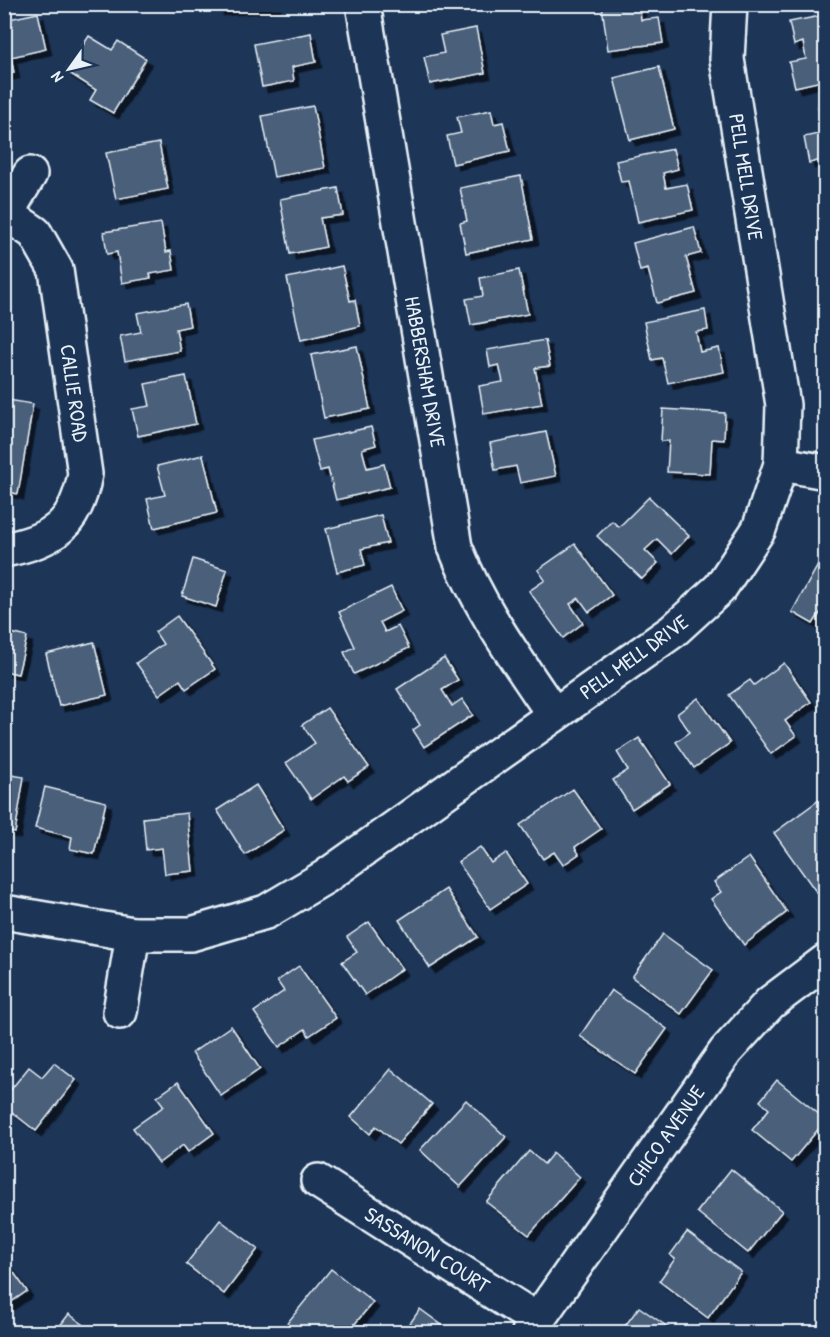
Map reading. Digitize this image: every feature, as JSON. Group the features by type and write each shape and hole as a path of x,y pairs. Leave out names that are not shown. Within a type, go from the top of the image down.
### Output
{"street":[{"name":"HABBERSHAM DRIVE","path":"363,4 455,547 471,586 488,618 554,715"},
{"name":"PELL MELL DRIVE","path":"4,912 133,934 191,934 266,912 325,877 673,631 720,588 759,529 781,464 783,405 727,59 730,4"},
{"path":"6,212 30,174"},
{"name":"CALLIE ROAD","path":"4,550 36,544 65,524 81,499 85,474 56,270 35,233 6,212"},
{"path":"781,464 825,472"},
{"path":"120,1012 133,934"},
{"name":"CHICO AVENUE","path":"533,1326 726,1051 770,1003 825,961"},
{"name":"SASSANON COURT","path":"318,1181 533,1326"}],"building":[{"path":"218,4 275,4 275,6 218,10"},
{"path":"639,4 641,20 659,18 663,43 608,50 602,6"},
{"path":"38,13 46,49 11,57 14,73 4,75 4,20"},
{"path":"826,15 826,80 795,87 789,62 806,59 803,42 794,45 789,22"},
{"path":"476,28 485,73 430,84 424,57 444,53 440,35"},
{"path":"311,33 316,62 292,67 294,81 262,87 254,44"},
{"path":"89,36 112,50 118,41 146,59 113,113 90,100 96,90 66,71"},
{"path":"659,67 674,129 630,140 614,78"},
{"path":"826,104 826,159 809,163 804,137 823,133 818,106"},
{"path":"313,106 325,168 274,177 262,116"},
{"path":"491,110 494,124 503,122 510,151 453,164 447,136 461,133 457,117"},
{"path":"159,143 168,189 116,199 106,153"},
{"path":"673,149 678,169 663,173 666,188 687,184 693,210 638,222 629,181 621,182 616,161"},
{"path":"521,176 533,239 466,253 460,223 467,221 460,188"},
{"path":"338,188 343,215 320,218 326,247 290,254 280,199"},
{"path":"161,223 166,252 171,251 174,270 150,274 151,278 122,283 117,252 107,254 104,232"},
{"path":"694,227 701,253 686,257 696,293 657,303 648,269 640,271 633,243"},
{"path":"342,266 350,301 355,300 360,326 301,340 287,278"},
{"path":"519,270 528,314 471,325 466,299 483,296 480,278"},
{"path":"186,304 190,326 176,329 180,351 125,361 120,336 141,332 137,313"},
{"path":"705,310 708,330 696,332 700,352 719,348 724,372 668,383 662,358 652,360 644,322"},
{"path":"545,340 550,366 535,368 542,404 484,414 479,386 503,382 499,365 490,367 487,350"},
{"path":"357,346 370,409 324,418 311,355"},
{"path":"186,376 196,424 138,436 132,409 150,406 145,384"},
{"path":"8,400 33,404 18,494 4,491 4,415"},
{"path":"663,409 725,413 724,440 712,439 710,474 667,472 669,441 661,441"},
{"path":"371,427 376,445 362,449 367,468 384,464 390,487 336,500 328,469 320,471 312,440"},
{"path":"546,432 556,476 520,483 516,466 495,470 490,443"},
{"path":"203,455 217,513 154,528 147,499 165,495 157,466"},
{"path":"649,497 689,536 672,554 657,539 645,550 658,563 642,579 597,536 612,521 619,527"},
{"path":"381,515 388,543 361,549 365,565 337,572 326,529"},
{"path":"575,544 612,595 589,612 579,598 570,604 583,623 563,638 529,591 545,580 538,570"},
{"path":"822,558 826,560 826,616 820,613 813,624 792,612"},
{"path":"193,559 227,570 216,607 182,596"},
{"path":"391,587 402,611 380,622 385,632 398,626 409,648 354,674 344,652 355,647 339,612"},
{"path":"177,616 215,669 186,689 180,680 159,695 136,663 163,644 155,632"},
{"path":"4,631 27,637 18,674 4,671"},
{"path":"94,642 107,695 59,706 46,654"},
{"path":"444,658 458,680 442,690 452,706 462,699 473,715 424,747 413,730 420,725 397,689"},
{"path":"784,663 811,702 785,721 796,736 771,754 729,695 750,680 754,685"},
{"path":"698,698 730,743 694,768 676,742 690,732 677,714"},
{"path":"327,708 369,767 348,781 344,776 311,799 286,763 315,743 302,725"},
{"path":"639,738 670,784 632,809 613,780 628,770 617,752"},
{"path":"5,774 24,777 15,833 4,831"},
{"path":"256,785 284,830 245,855 217,810"},
{"path":"45,787 106,802 94,854 70,849 72,837 35,828"},
{"path":"573,789 601,829 575,847 579,854 563,865 554,852 543,859 520,825"},
{"path":"819,800 826,809 826,887 817,893 774,833"},
{"path":"187,813 193,871 165,874 162,848 146,850 143,818"},
{"path":"480,847 491,863 506,853 527,884 490,909 458,862"},
{"path":"749,857 787,912 744,945 711,899 721,892 714,882"},
{"path":"446,889 478,937 430,968 399,920"},
{"path":"369,922 402,969 365,995 342,962 357,952 347,937"},
{"path":"663,934 713,970 681,1014 632,977"},
{"path":"299,966 336,1018 309,1036 305,1029 279,1047 254,1012 284,991 277,981"},
{"path":"611,990 667,1029 635,1074 580,1036"},
{"path":"231,1026 260,1069 221,1096 192,1053"},
{"path":"54,1063 76,1080 36,1131 4,1106 4,1098 29,1067 42,1077"},
{"path":"391,1069 432,1104 398,1144 376,1126 370,1134 351,1117"},
{"path":"777,1080 826,1120 791,1162 752,1130 769,1109 760,1101"},
{"path":"178,1082 214,1133 188,1152 183,1145 159,1163 133,1128 164,1106 157,1097"},
{"path":"466,1100 506,1137 460,1187 420,1150"},
{"path":"529,1151 544,1164 553,1153 580,1177 529,1235 486,1202"},
{"path":"731,1169 782,1211 748,1253 697,1212"},
{"path":"220,1220 258,1249 224,1294 186,1264"},
{"path":"687,1232 741,1272 708,1318 659,1281 675,1259 670,1255"},
{"path":"4,1259 27,1291 4,1307"},
{"path":"331,1269 373,1302 348,1332 291,1332 284,1327"},
{"path":"639,1307 675,1332 623,1332 622,1330"},
{"path":"420,1309 442,1325 455,1332 404,1332"},
{"path":"69,1314 94,1332 55,1332"}]}
